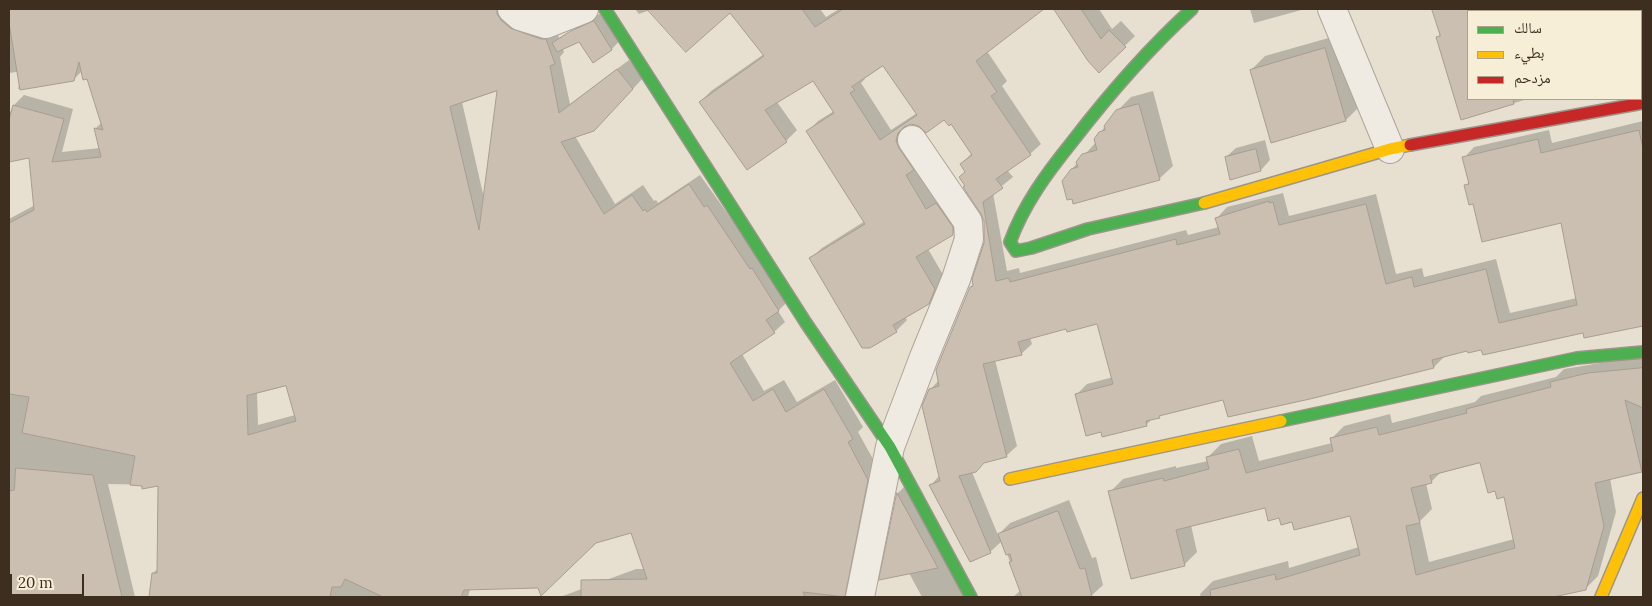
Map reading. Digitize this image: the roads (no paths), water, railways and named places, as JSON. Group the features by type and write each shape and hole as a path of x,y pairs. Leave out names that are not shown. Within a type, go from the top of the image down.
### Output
{"street":[{"path":"512,9 520,16 546,24 584,9"},
{"path":"605,9 806,323 890,447 971,597"},
{"path":"1192,9 1168,31 1107,96 1043,179 1018,220 1010,242 1016,251 1031,248 1088,229 1211,202 1390,149 1643,102"},
{"path":"1332,9 1390,149"},
{"path":"860,597 890,447 956,280 969,239 968,222 912,140"},
{"path":"1010,480 1577,358 1643,352"},
{"path":"1601,597 1643,498"}]}
